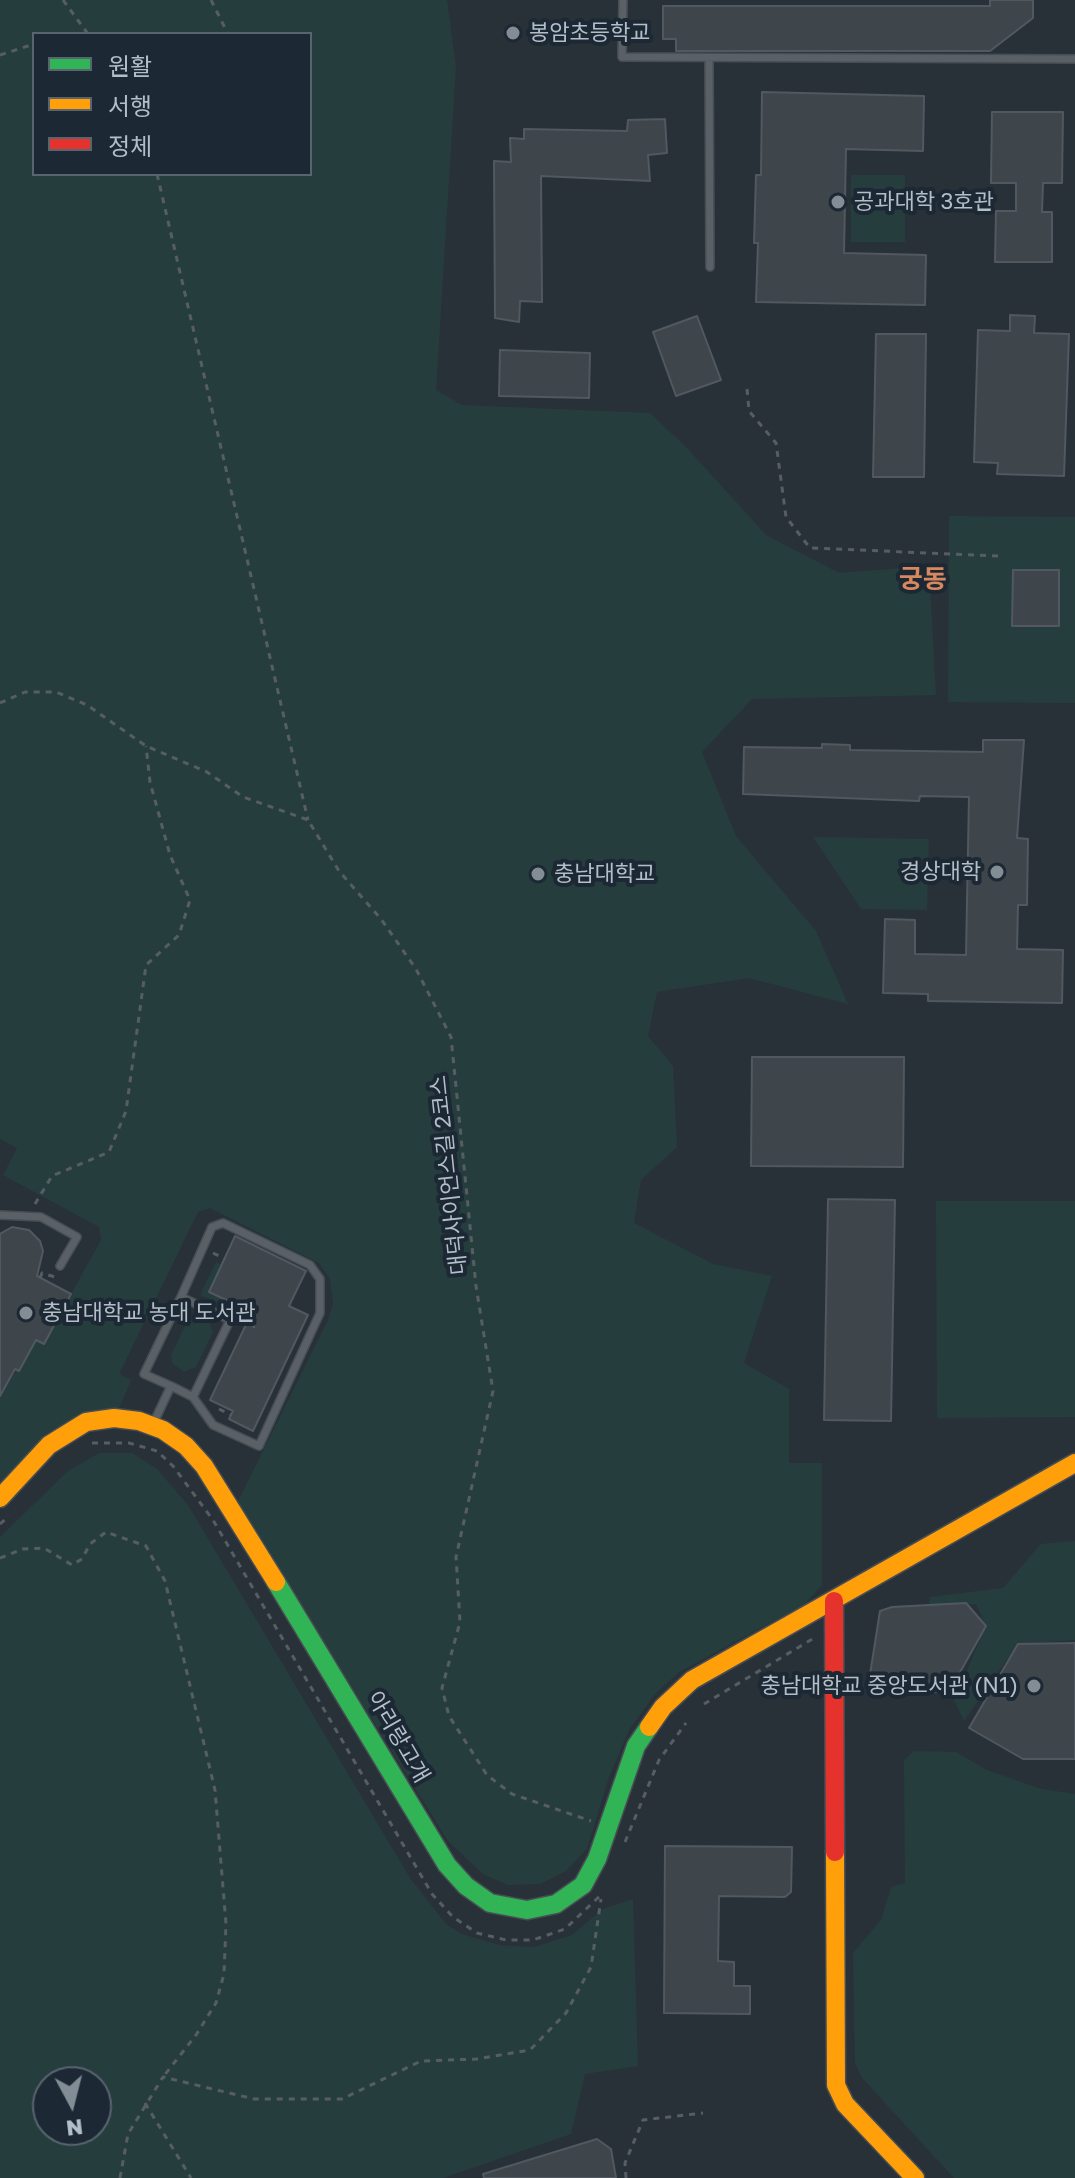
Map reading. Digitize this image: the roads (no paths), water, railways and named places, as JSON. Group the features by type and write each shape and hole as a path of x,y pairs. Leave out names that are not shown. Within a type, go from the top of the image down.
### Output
{"street":[{"name":"아리랑고개","path":"0,1498 49,1445 74,1427 114,1418 153,1424 186,1446 204,1466 335,1677 436,1849 457,1877 490,1903 527,1910 556,1904 575,1893 597,1859 627,1765 649,1726 692,1680 736,1652 834,1601 1075,1463"},
{"path":"834,1601 836,2085 845,2104 915,2178"}],"lane":[{"path":"623,0 622,57 1075,59"},
{"path":"709,58 710,267"},
{"path":"0,1215 41,1217 77,1237 58,1270"},
{"path":"223,1223 310,1265 320,1279 320,1313 259,1446 213,1425 193,1397 171,1386 144,1374 212,1227 223,1223"},
{"path":"181,1297 230,1320 193,1397"},
{"path":"153,1424 171,1386"}],"place":[{"name":"봉암초등학교","path":"513,33"},
{"name":"공과대학 3호관","path":"838,202"},
{"name":"경상대학","path":"997,872"},
{"name":"충남대학교","path":"538,874"},
{"name":"충남대학교 농대 도서관","path":"26,1313"},
{"name":"충남대학교 중앙도서관 (N1)","path":"1034,1686"}],"district":[{"name":"궁동","path":"923,580"}]}
